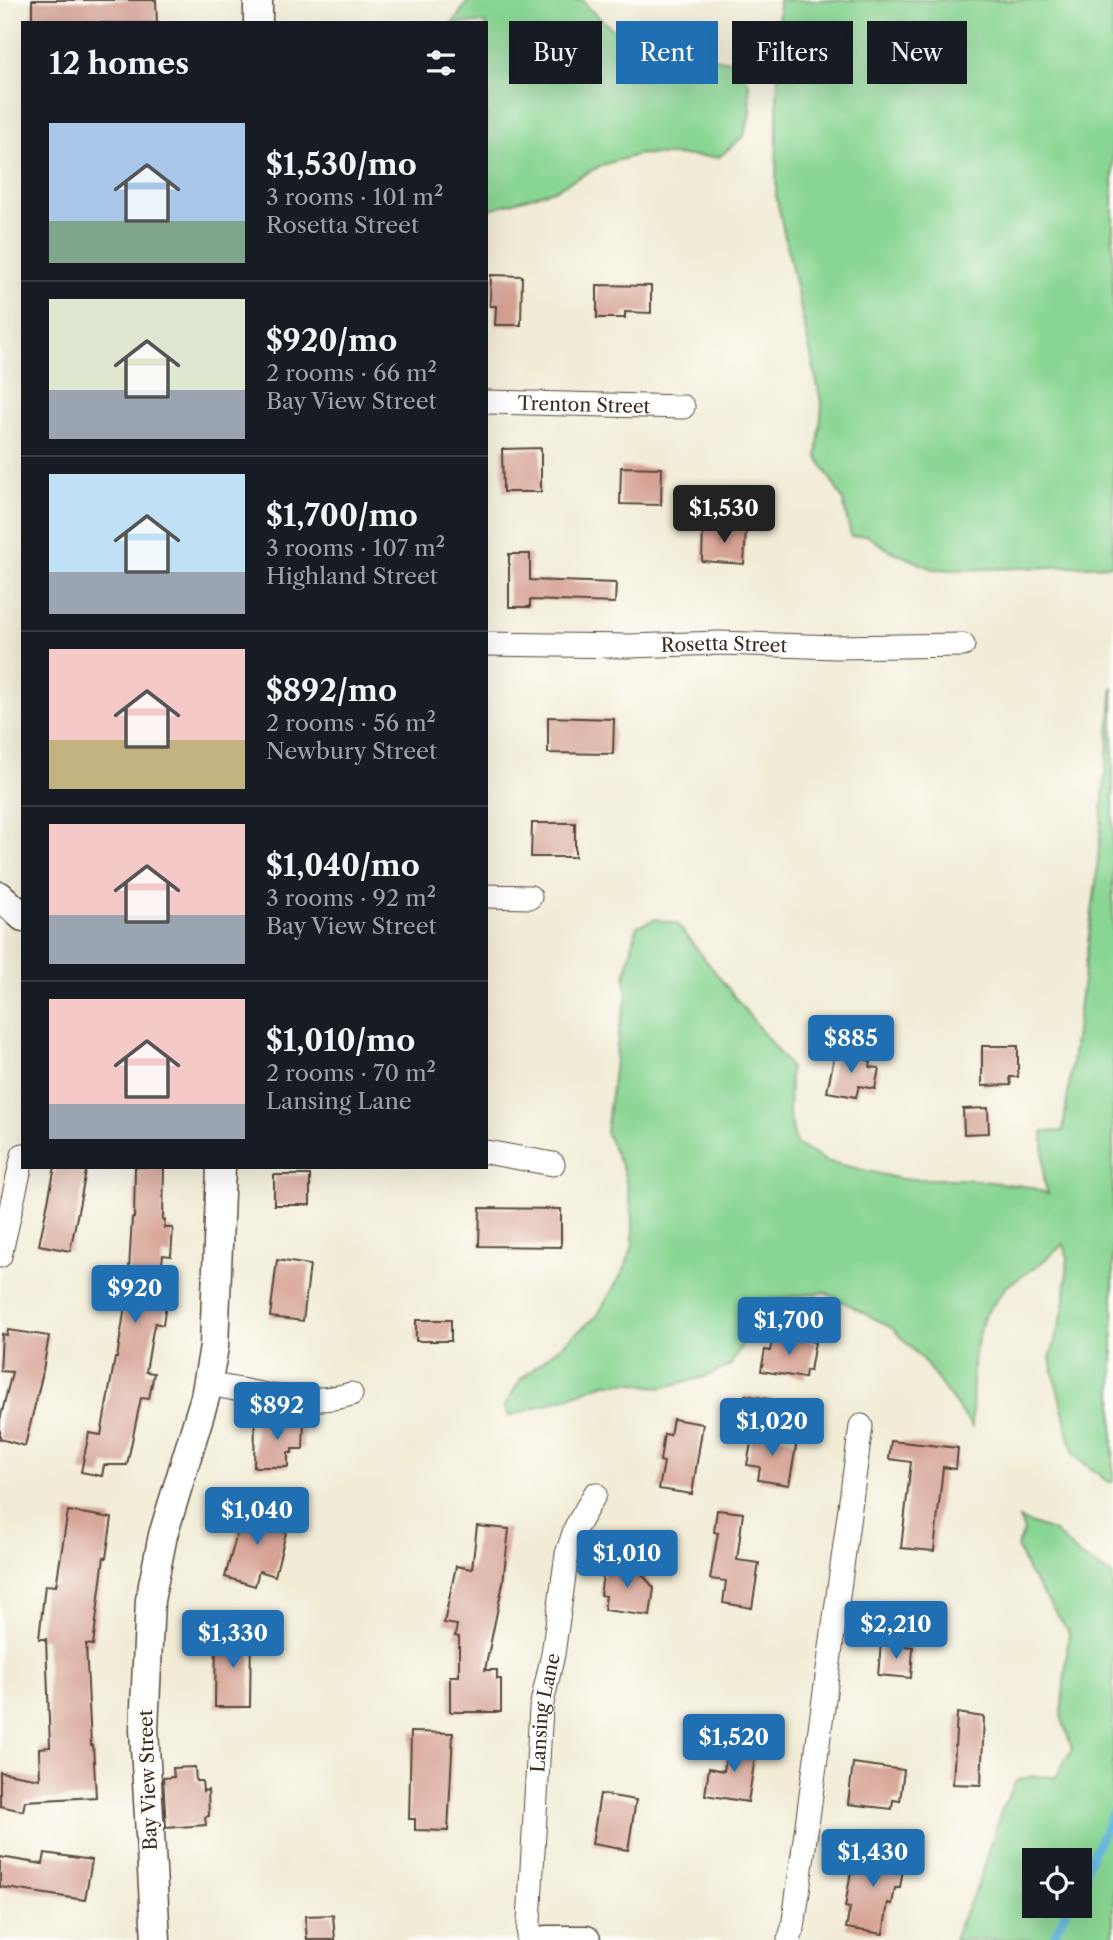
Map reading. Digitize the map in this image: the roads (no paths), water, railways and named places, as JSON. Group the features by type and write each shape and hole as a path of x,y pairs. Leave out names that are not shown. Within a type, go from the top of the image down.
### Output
{"street":[{"path":"258,0 258,21"},
{"name":"Trenton Street","path":"488,402 682,407"},
{"name":"Rosetta Street","path":"488,644 631,646 719,643 837,647 962,645"},
{"path":"0,895 21,915"},
{"path":"488,896 530,897"},
{"path":"488,1152 553,1164"},
{"path":"0,1256 21,1164"},
{"name":"Bay View Street","path":"156,1940 144,1729 150,1600 163,1535 207,1384 214,1347 220,1169"},
{"path":"207,1384 315,1400 334,1399 351,1394"},
{"path":"789,1940 793,1928 862,1426"},
{"name":"Lansing Lane","path":"528,1940 541,1708 553,1654 566,1554 573,1534 595,1494"},
{"path":"547,1940 586,1940"}],"waterway":[{"path":"1092,1856 1113,1811"},
{"path":"1052,1940 1062,1918"}]}
